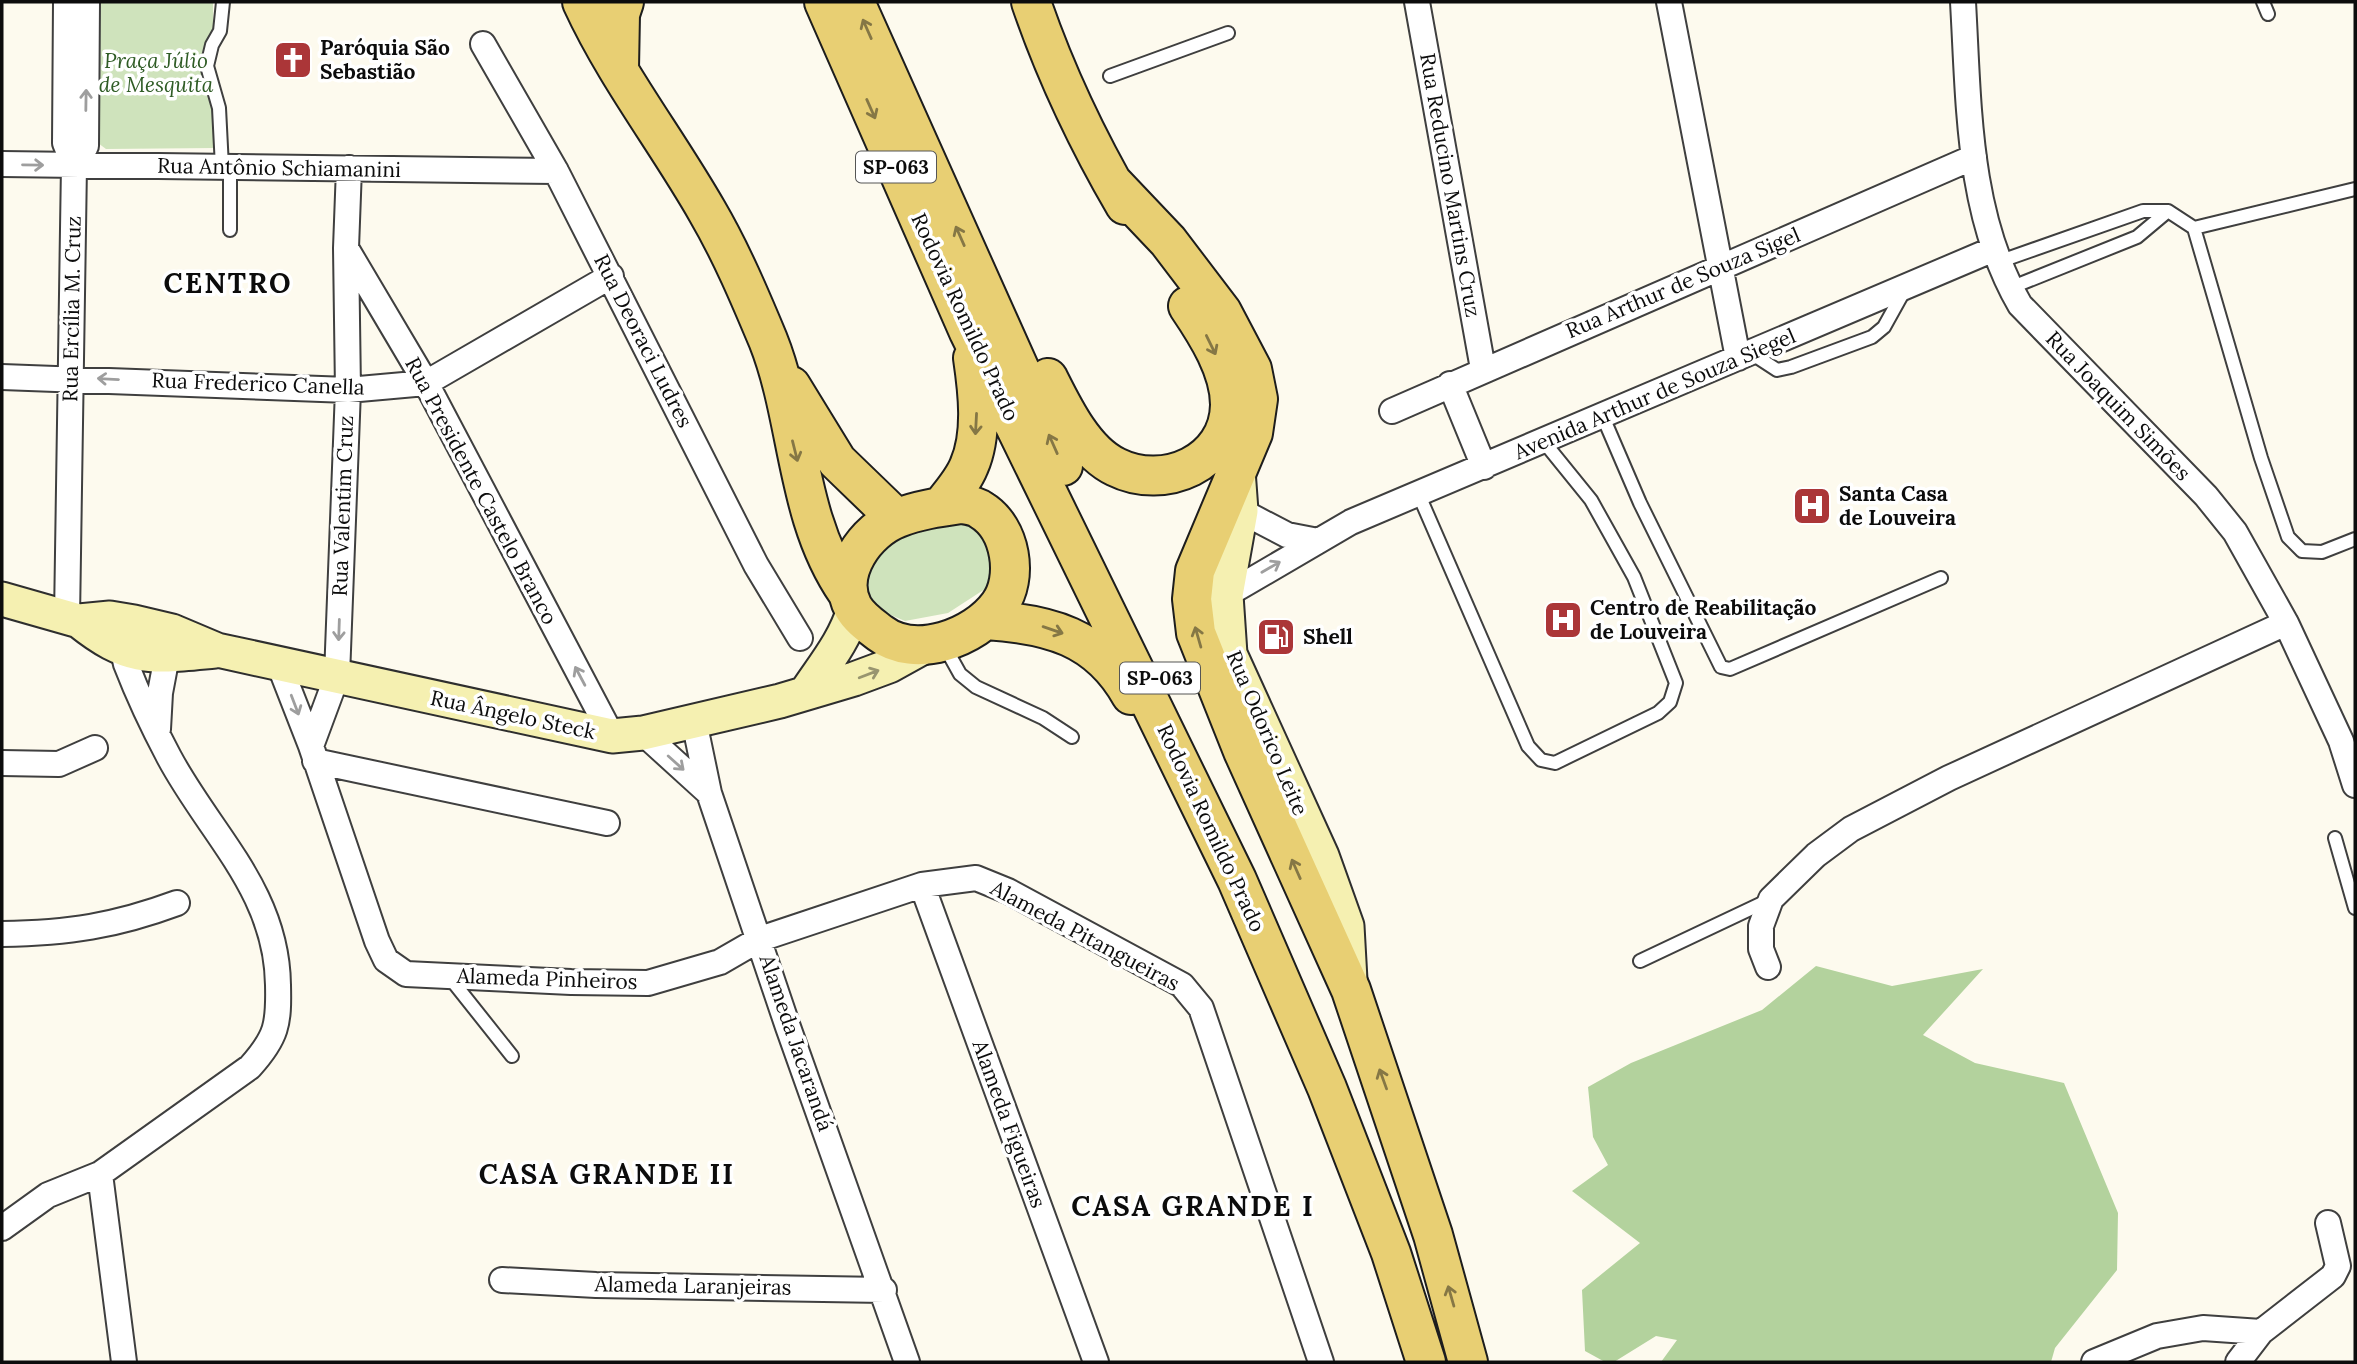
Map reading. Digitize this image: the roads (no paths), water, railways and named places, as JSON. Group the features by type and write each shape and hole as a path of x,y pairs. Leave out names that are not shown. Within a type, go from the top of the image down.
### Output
{"main road":[{"path":"582,2 619,68 708,212 775,360 837,461 896,518"},
{"path":"619,68 620,13 624,2"},
{"name":"Rodovia Romildo Prado","path":"824,2 982,325 1126,607 1348,1082 1409,1244 1443,1362"},
{"name":"Rodovia Romildo Prado","path":"855,2 982,325 1237,880 1327,1088 1391,1254 1426,1362"},
{"path":"941,506 970,466 977,430 977,384 982,325 1026,336 1076,429 1114,467 1141,476 1187,470 1212,454 1225,431 1230,404 1225,378 1199,323 1160,265 1083,131 1049,54 1031,2"},
{"path":"1112,182 1168,241 1222,312 1252,369 1258,399 1253,433 1195,571 1192,599 1196,633 1243,751 1351,990 1433,1235 1468,1362"},
{"path":"775,360 810,506 825,551 850,600 886,638 907,644 935,643"},
{"name":"Rua Odorico Leite","path":"1238,470 1241,511 1226,596 1230,654 1322,856 1347,926 1351,990"},
{"name":"Rua Ângelo Steck","path":"2,598 73,619 110,618 129,636 217,650 627,735 736,713 854,679 890,666 986,620 1000,603 1008,584 1007,542 981,509 961,504 941,506 896,518 875,531 856,554 848,573 848,628 807,691"},
{"path":"986,620 1054,629 1086,645 1106,661 1126,688 1194,810 1237,880"}],"street":[{"name":"Rua Ercília M. Cruz","path":"65,2 65,143 70,165 73,619"},
{"path":"70,165 86,146 87,2"},
{"name":"Rua Reducino Martins Cruz","path":"1417,2 1483,369"},
{"path":"1669,2 1718,268 1744,355"},
{"name":"Rua Joaquim Simões","path":"1964,2 1974,156 1982,209 1996,256 2010,288 2020,305 2206,496 2235,532 2286,623 2341,741 2355,785"},
{"name":"Rua Deoraci Ludres","path":"483,44 556,171 756,565 800,638"},
{"name":"Rua Arthur de Souza Sigel","path":"1392,411 1974,156"},
{"name":"Rua Antônio Schiamanini","path":"2,164 556,171"},
{"name":"Rua Valentim Cruz","path":"337,676 348,390 346,248 349,168"},
{"name":"Rua Presidente Castelo Branco","path":"346,248 627,735 709,793"},
{"name":"Avenida Arthur de Souza Siegel","path":"1226,596 1351,522 1906,286 1996,256"},
{"name":"Rua Frederico Canella","path":"2,377 71,377 348,390 426,383 611,276"},
{"path":"1450,384 1484,467"},
{"path":"1241,511 1287,535 1306,541 1318,541"},
{"path":"1768,967 1761,949 1762,926 1771,899 1815,855 1851,829 1949,778 2286,623"},
{"path":"2,1228 48,1195 100,1174 250,1067 271,1044 279,1012 278,974 264,908 168,756 158,729 136,689 129,636"},
{"path":"158,729 169,643"},
{"name":"Alameda Pinheiros","path":"279,664 386,960 406,974 648,983 720,962 760,939 922,886"},
{"path":"337,676 313,754 607,823"},
{"name":"Alameda Jacarandá","path":"694,721 709,793 788,1027 884,1290 907,1362"},
{"path":"2,763 59,764 95,748"},
{"name":"Alameda Pitangueiras","path":"922,886 976,878 1008,891 1182,985 1201,1008 1321,1362"},
{"name":"Alameda Figueiras","path":"922,886 1096,1362"},
{"path":"2,934 89,929 130,920 177,903"},
{"path":"100,1174 124,1362"},
{"path":"2238,1362 2261,1332 2333,1276 2338,1266 2328,1223"},
{"name":"Alameda Laranjeiras","path":"502,1280 596,1285 884,1290"},
{"path":"2094,1362 2157,1336 2203,1328 2261,1332"}],"lane":[{"path":"223,2 220,31 212,45 207,66 219,108 230,230"},
{"path":"1110,76 1228,33"},
{"path":"2194,228 2355,189"},
{"path":"1996,256 2143,211 2168,211 2194,228 2260,458 2288,537 2302,551 2322,552 2355,539"},
{"path":"2010,288 2137,237 2168,211"},
{"path":"1744,355 1777,370 1856,345 1884,327 1906,286"},
{"path":"1603,417 1646,515 1721,667 1730,669 1941,578"},
{"path":"1418,493 1528,746 1541,760 1555,763 1658,713 1670,702 1676,683 1634,577 1591,500 1544,442"},
{"path":"935,643 960,674 976,687 1043,718 1072,737"},
{"path":"2335,838 2355,908"},
{"path":"1640,961 1771,899"},
{"path":"448,975 512,1056"}],"place":[{"name":"Paróquia São Sebastião","path":"293,60"},
{"name":"Santa Casa de Louveira","path":"1812,506"},
{"name":"Centro de Reabilitação de Louveira","path":"1563,620"},
{"name":"Shell","path":"1276,637"}],"district":[{"name":"CENTRO","path":"228,283"},
{"name":"CASA GRANDE II","path":"607,1174"},
{"name":"CASA GRANDE I","path":"1193,1206"}],"park label":[{"name":"Praça Júlio de Mesquita","path":"156,73"}]}
